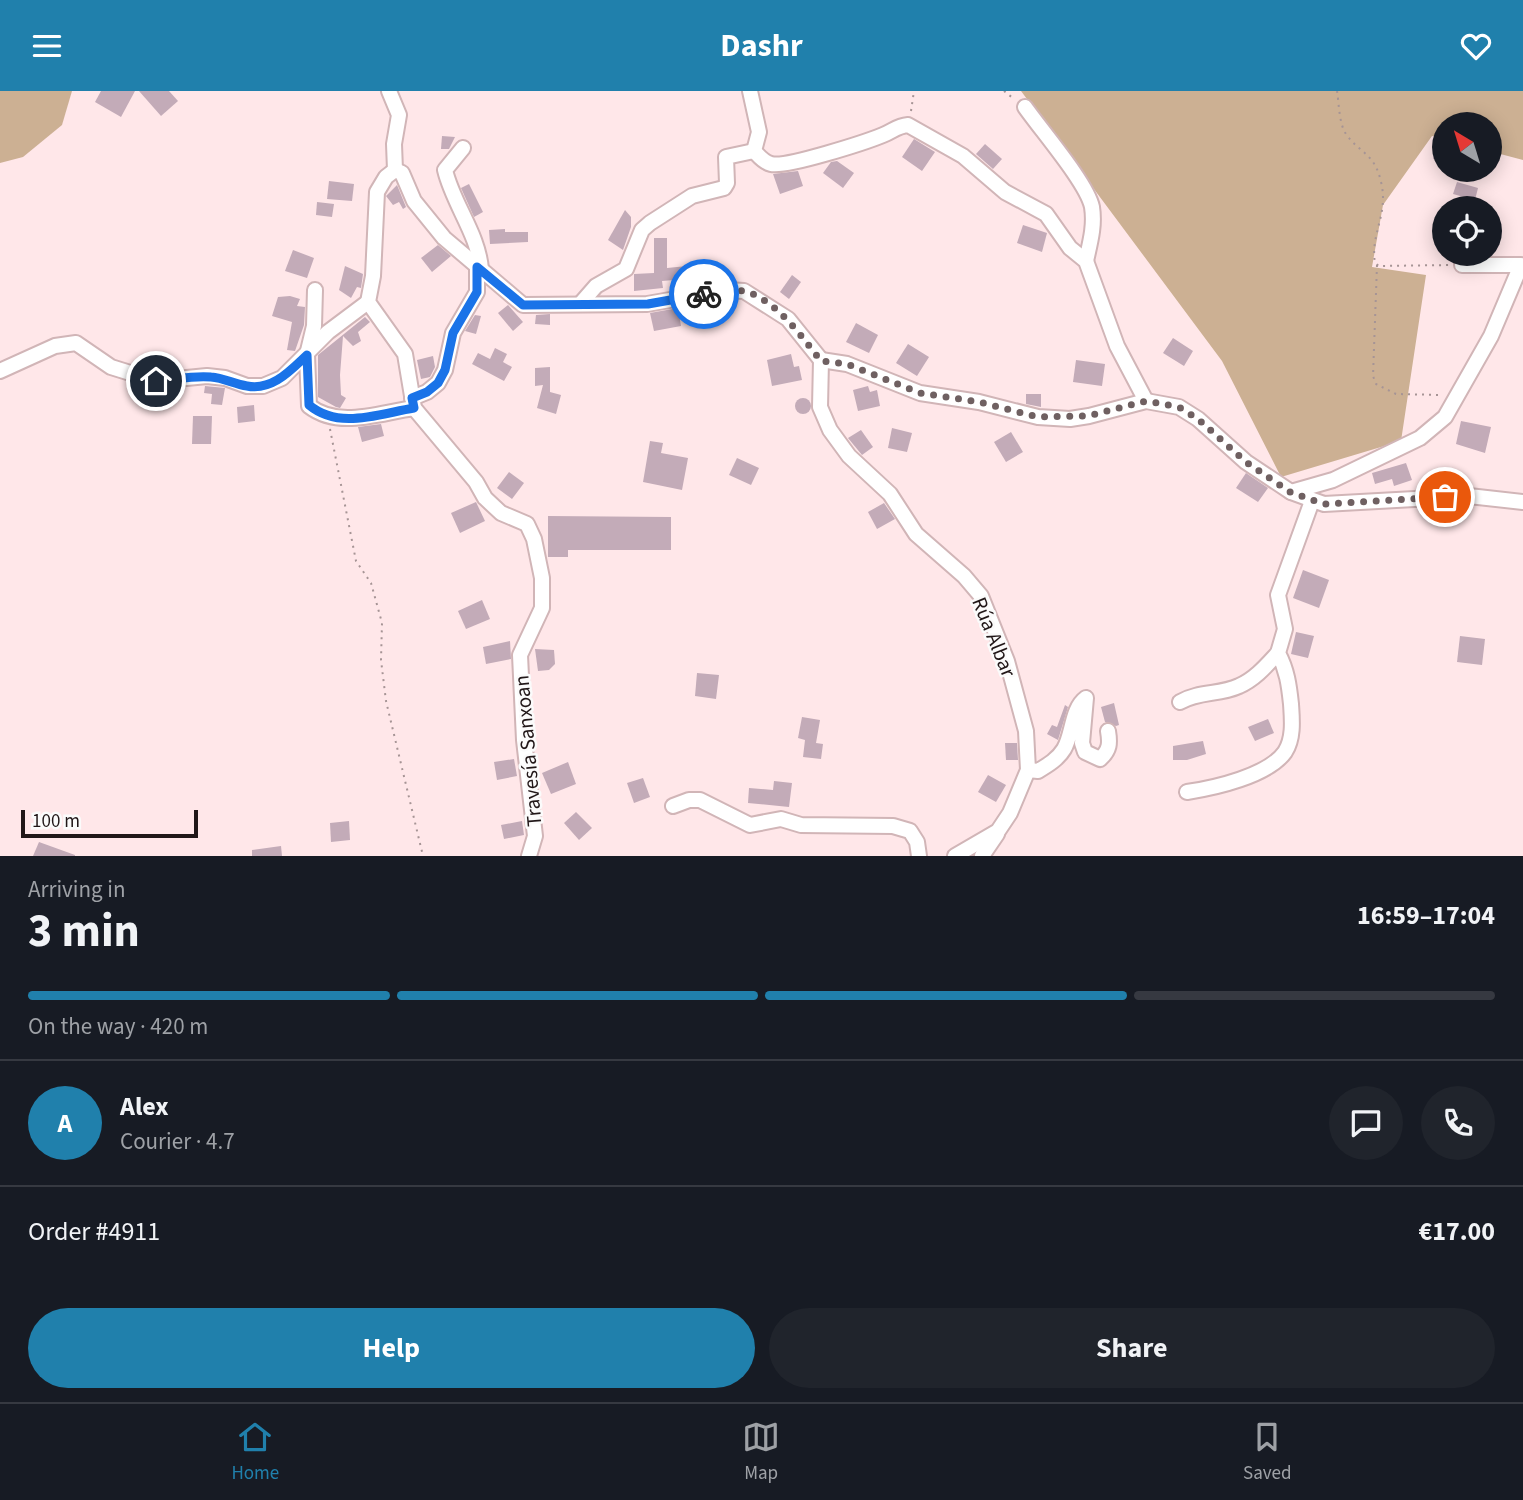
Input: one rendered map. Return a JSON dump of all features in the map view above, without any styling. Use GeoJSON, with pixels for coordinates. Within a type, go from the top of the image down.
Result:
{"type":"FeatureCollection","features":[{"type":"Feature","properties":{"kind":"street"},"geometry":{"type":"LineString","coordinates":[[389,91],[399,115],[394,144],[395,170]]}},
{"type":"Feature","properties":{"kind":"street"},"geometry":{"type":"LineString","coordinates":[[750,91],[759,132],[754,151]]}},
{"type":"Feature","properties":{"kind":"street"},"geometry":{"type":"LineString","coordinates":[[1025,107],[1081,185],[1091,204],[1093,227],[1086,261]]}},
{"type":"Feature","properties":{"kind":"street"},"geometry":{"type":"LineString","coordinates":[[754,151],[763,161],[773,165],[810,158],[884,135],[898,125],[908,125],[963,156],[1005,192],[1046,214],[1070,248],[1086,261],[1117,346],[1146,401]]}},
{"type":"Feature","properties":{"kind":"street"},"geometry":{"type":"LineString","coordinates":[[315,290],[314,326],[307,355],[309,405],[327,417],[338,420],[413,403],[438,383],[445,370],[453,333],[477,292],[480,255],[450,191],[445,170],[463,148]]}},
{"type":"Feature","properties":{"kind":"street"},"geometry":{"type":"LineString","coordinates":[[582,302],[596,286],[626,269],[642,230],[692,196],[724,188],[727,183],[726,157],[754,151]]}},
{"type":"Feature","properties":{"kind":"street"},"geometry":{"type":"LineString","coordinates":[[395,170],[402,173],[414,201],[444,238],[523,305],[582,302],[648,304],[727,290],[744,291],[788,319],[821,361],[847,364],[920,393],[979,402],[1038,417],[1079,418],[1146,401],[1179,407],[1198,419],[1246,462],[1290,492],[1312,501],[1324,504],[1469,496],[1523,502]]}},
{"type":"Feature","properties":{"kind":"street"},"geometry":{"type":"LineString","coordinates":[[0,371],[55,346],[76,343],[111,367],[156,381],[207,376],[225,378],[247,386],[263,386],[282,378],[328,332],[368,302],[373,276],[377,192],[386,177],[395,170]]}},
{"type":"Feature","properties":{"kind":"street"},"geometry":{"type":"LineString","coordinates":[[1290,492],[1333,480],[1420,438],[1445,417],[1491,336],[1521,265],[1502,265]]}},
{"type":"Feature","properties":{"kind":"street"},"geometry":{"type":"LineString","coordinates":[[368,302],[405,354],[413,403]]}},
{"type":"Feature","properties":{"kind":"street","name":"Rúa Albar"},"geometry":{"type":"LineString","coordinates":[[821,361],[820,407],[830,430],[849,456],[890,494],[916,534],[964,576],[981,596],[1013,684],[1026,731],[1028,770],[1010,813],[982,856]]}},
{"type":"Feature","properties":{"kind":"street","name":"Travesía Sanxoan"},"geometry":{"type":"LineString","coordinates":[[413,403],[485,498],[500,513],[527,524],[534,539],[542,578],[541,608],[520,655],[524,740],[535,836],[529,856]]}},
{"type":"Feature","properties":{"kind":"street"},"geometry":{"type":"LineString","coordinates":[[1180,702],[1193,695],[1238,687],[1258,674],[1278,653],[1285,629],[1278,595],[1312,501]]}},
{"type":"Feature","properties":{"kind":"street"},"geometry":{"type":"LineString","coordinates":[[1187,792],[1217,788],[1271,764],[1285,751],[1292,728],[1287,671],[1278,653]]}},
{"type":"Feature","properties":{"kind":"street"},"geometry":{"type":"LineString","coordinates":[[1028,770],[1038,771],[1056,760],[1065,748],[1075,715],[1086,698],[1082,743],[1085,752],[1100,759],[1110,741],[1108,731]]}},
{"type":"Feature","properties":{"kind":"street"},"geometry":{"type":"LineString","coordinates":[[673,806],[690,800],[700,800],[750,825],[781,819],[801,825],[893,826],[910,831],[917,842],[919,856]]}},
{"type":"Feature","properties":{"kind":"street"},"geometry":{"type":"LineString","coordinates":[[955,856],[998,831]]}},
{"type":"Feature","properties":{"kind":"path"},"geometry":{"type":"LineString","coordinates":[[908,125],[914,91]]}},
{"type":"Feature","properties":{"kind":"path"},"geometry":{"type":"LineString","coordinates":[[1337,91],[1345,134],[1364,150],[1377,167],[1385,205],[1374,256],[1377,264],[1373,376],[1376,384],[1396,394],[1457,397]]}},
{"type":"Feature","properties":{"kind":"path"},"geometry":{"type":"LineString","coordinates":[[1377,264],[1432,265]]}},
{"type":"Feature","properties":{"kind":"path"},"geometry":{"type":"LineString","coordinates":[[327,417],[356,561],[371,583],[382,623],[381,660],[386,701],[423,856]]}},
{"type":"Feature","properties":{"kind":"shaded area"},"geometry":{"type":"Polygon","coordinates":[[[0,91],[72,91],[62,125],[23,157],[0,163],[0,91]]]}},
{"type":"Feature","properties":{"kind":"shaded area"},"geometry":{"type":"Polygon","coordinates":[[[1021,91],[1523,91],[1523,160],[1502,154],[1502,112],[1432,112],[1432,136],[1383,205],[1372,267],[1426,275],[1401,441],[1281,477],[1222,361],[1021,91]]]}},
{"type":"Feature","properties":{"kind":"building"},"geometry":{"type":"Polygon","coordinates":[[[101,91],[135,91],[121,117],[95,102],[101,91]]]}},
{"type":"Feature","properties":{"kind":"building"},"geometry":{"type":"Polygon","coordinates":[[[139,91],[169,91],[178,101],[161,116],[139,91]]]}},
{"type":"Feature","properties":{"kind":"building"},"geometry":{"type":"Polygon","coordinates":[[[442,136],[455,137],[449,149],[441,149],[442,136]]]}},
{"type":"Feature","properties":{"kind":"building"},"geometry":{"type":"Polygon","coordinates":[[[914,139],[935,152],[922,171],[902,157],[914,139]]]}},
{"type":"Feature","properties":{"kind":"building"},"geometry":{"type":"Polygon","coordinates":[[[985,144],[1002,159],[993,169],[976,154],[985,144]]]}},
{"type":"Feature","properties":{"kind":"building"},"geometry":{"type":"Polygon","coordinates":[[[837,161],[854,173],[843,188],[823,173],[831,162],[837,161]]]}},
{"type":"Feature","properties":{"kind":"building"},"geometry":{"type":"Polygon","coordinates":[[[798,171],[803,186],[780,194],[773,174],[798,171]]]}},
{"type":"Feature","properties":{"kind":"building"},"geometry":{"type":"Polygon","coordinates":[[[329,181],[354,184],[352,201],[327,199],[329,181]]]}},
{"type":"Feature","properties":{"kind":"building"},"geometry":{"type":"Polygon","coordinates":[[[1457,182],[1478,188],[1476,196],[1453,194],[1457,182]]]}},
{"type":"Feature","properties":{"kind":"building"},"geometry":{"type":"Polygon","coordinates":[[[469,184],[483,212],[474,217],[461,188],[469,184]]]}},
{"type":"Feature","properties":{"kind":"building"},"geometry":{"type":"Polygon","coordinates":[[[397,185],[406,207],[403,209],[399,202],[393,205],[386,196],[397,185]]]}},
{"type":"Feature","properties":{"kind":"building"},"geometry":{"type":"Polygon","coordinates":[[[317,202],[334,204],[332,217],[316,215],[317,202]]]}},
{"type":"Feature","properties":{"kind":"building"},"geometry":{"type":"Polygon","coordinates":[[[625,210],[631,217],[631,227],[623,250],[608,240],[625,210]]]}},
{"type":"Feature","properties":{"kind":"building"},"geometry":{"type":"Polygon","coordinates":[[[1023,225],[1047,233],[1042,252],[1017,243],[1023,225]]]}},
{"type":"Feature","properties":{"kind":"building"},"geometry":{"type":"Polygon","coordinates":[[[505,229],[505,232],[528,232],[528,242],[490,244],[489,230],[505,229]]]}},
{"type":"Feature","properties":{"kind":"building"},"geometry":{"type":"Polygon","coordinates":[[[654,238],[667,238],[667,268],[697,265],[698,278],[662,281],[663,288],[634,291],[634,274],[654,273],[654,238]]]}},
{"type":"Feature","properties":{"kind":"building"},"geometry":{"type":"Polygon","coordinates":[[[438,245],[451,256],[432,272],[421,258],[438,245]]]}},
{"type":"Feature","properties":{"kind":"building"},"geometry":{"type":"Polygon","coordinates":[[[293,250],[314,258],[307,278],[285,271],[293,250]]]}},
{"type":"Feature","properties":{"kind":"building"},"geometry":{"type":"Polygon","coordinates":[[[345,266],[363,274],[361,288],[357,287],[351,298],[339,290],[345,266]]]}},
{"type":"Feature","properties":{"kind":"building"},"geometry":{"type":"Polygon","coordinates":[[[792,275],[801,282],[789,299],[780,292],[792,275]]]}},
{"type":"Feature","properties":{"kind":"building"},"geometry":{"type":"Polygon","coordinates":[[[278,297],[300,299],[297,306],[305,307],[304,325],[295,351],[287,350],[292,322],[272,316],[278,297]]]}},
{"type":"Feature","properties":{"kind":"building"},"geometry":{"type":"Polygon","coordinates":[[[508,305],[523,322],[513,331],[498,313],[508,305]]]}},
{"type":"Feature","properties":{"kind":"building"},"geometry":{"type":"Polygon","coordinates":[[[678,308],[681,326],[654,331],[650,313],[678,308]]]}},
{"type":"Feature","properties":{"kind":"building"},"geometry":{"type":"Polygon","coordinates":[[[550,314],[550,325],[535,324],[536,315],[550,314]]]}},
{"type":"Feature","properties":{"kind":"building"},"geometry":{"type":"Polygon","coordinates":[[[475,315],[481,316],[476,334],[465,331],[475,315]]]}},
{"type":"Feature","properties":{"kind":"building"},"geometry":{"type":"Polygon","coordinates":[[[365,317],[370,322],[358,332],[361,341],[353,346],[343,336],[340,375],[341,395],[346,398],[340,408],[336,407],[318,397],[318,355],[365,317]]]}},
{"type":"Feature","properties":{"kind":"building"},"geometry":{"type":"Polygon","coordinates":[[[856,323],[878,335],[869,353],[846,342],[856,323]]]}},
{"type":"Feature","properties":{"kind":"building"},"geometry":{"type":"Polygon","coordinates":[[[1173,338],[1193,351],[1184,366],[1163,353],[1173,338]]]}},
{"type":"Feature","properties":{"kind":"building"},"geometry":{"type":"Polygon","coordinates":[[[908,344],[929,357],[917,376],[896,363],[908,344]]]}},
{"type":"Feature","properties":{"kind":"building"},"geometry":{"type":"Polygon","coordinates":[[[495,348],[507,354],[503,362],[512,367],[504,381],[472,364],[478,353],[490,359],[495,348]]]}},
{"type":"Feature","properties":{"kind":"building"},"geometry":{"type":"Polygon","coordinates":[[[791,354],[794,367],[799,366],[802,380],[772,386],[767,360],[791,354]]]}},
{"type":"Feature","properties":{"kind":"building"},"geometry":{"type":"Polygon","coordinates":[[[433,356],[435,367],[430,377],[421,379],[417,360],[433,356]]]}},
{"type":"Feature","properties":{"kind":"building"},"geometry":{"type":"Polygon","coordinates":[[[1076,360],[1105,364],[1102,386],[1073,382],[1076,360]]]}},
{"type":"Feature","properties":{"kind":"building"},"geometry":{"type":"Polygon","coordinates":[[[550,367],[550,392],[561,395],[556,414],[537,408],[543,385],[535,386],[535,368],[550,367]]]}},
{"type":"Feature","properties":{"kind":"building"},"geometry":{"type":"Polygon","coordinates":[[[205,386],[225,388],[222,405],[211,404],[212,394],[204,393],[205,386]]]}},
{"type":"Feature","properties":{"kind":"building"},"geometry":{"type":"Polygon","coordinates":[[[868,386],[870,392],[877,390],[880,406],[858,411],[853,390],[868,386]]]}},
{"type":"Feature","properties":{"kind":"building"},"geometry":{"type":"Polygon","coordinates":[[[1026,394],[1041,394],[1041,407],[1026,404],[1026,394]]]}},
{"type":"Feature","properties":{"kind":"building"},"geometry":{"type":"Polygon","coordinates":[[[803,398],[811,406],[803,414],[795,406],[803,398]]]}},
{"type":"Feature","properties":{"kind":"building"},"geometry":{"type":"Polygon","coordinates":[[[254,405],[255,421],[238,423],[237,407],[254,405]]]}},
{"type":"Feature","properties":{"kind":"building"},"geometry":{"type":"Polygon","coordinates":[[[193,416],[212,416],[211,444],[192,444],[193,416]]]}},
{"type":"Feature","properties":{"kind":"building"},"geometry":{"type":"Polygon","coordinates":[[[1461,421],[1491,427],[1485,453],[1456,444],[1461,421]]]}},
{"type":"Feature","properties":{"kind":"building"},"geometry":{"type":"Polygon","coordinates":[[[381,424],[384,436],[362,442],[358,427],[381,424]]]}},
{"type":"Feature","properties":{"kind":"building"},"geometry":{"type":"Polygon","coordinates":[[[892,428],[912,433],[907,452],[888,448],[892,428]]]}},
{"type":"Feature","properties":{"kind":"building"},"geometry":{"type":"Polygon","coordinates":[[[861,430],[873,447],[862,455],[848,438],[861,430]]]}},
{"type":"Feature","properties":{"kind":"building"},"geometry":{"type":"Polygon","coordinates":[[[1011,432],[1023,452],[1006,462],[994,442],[1011,432]]]}},
{"type":"Feature","properties":{"kind":"building"},"geometry":{"type":"Polygon","coordinates":[[[650,441],[663,443],[661,453],[688,458],[682,490],[643,482],[650,441]]]}},
{"type":"Feature","properties":{"kind":"building"},"geometry":{"type":"Polygon","coordinates":[[[737,458],[759,468],[751,485],[729,475],[737,458]]]}},
{"type":"Feature","properties":{"kind":"building"},"geometry":{"type":"Polygon","coordinates":[[[1406,463],[1412,480],[1394,486],[1392,479],[1375,484],[1372,473],[1406,463]]]}},
{"type":"Feature","properties":{"kind":"building"},"geometry":{"type":"Polygon","coordinates":[[[509,472],[524,483],[512,499],[497,488],[509,472]]]}},
{"type":"Feature","properties":{"kind":"building"},"geometry":{"type":"Polygon","coordinates":[[[1246,473],[1268,488],[1258,502],[1236,488],[1246,473]]]}},
{"type":"Feature","properties":{"kind":"building"},"geometry":{"type":"Polygon","coordinates":[[[476,502],[485,521],[460,533],[451,513],[476,502]]]}},
{"type":"Feature","properties":{"kind":"building"},"geometry":{"type":"Polygon","coordinates":[[[884,503],[895,519],[877,529],[868,512],[884,503]]]}},
{"type":"Feature","properties":{"kind":"building"},"geometry":{"type":"Polygon","coordinates":[[[548,516],[671,517],[671,550],[568,550],[568,557],[548,557],[548,516]]]}},
{"type":"Feature","properties":{"kind":"building"},"geometry":{"type":"Polygon","coordinates":[[[1303,570],[1329,580],[1319,608],[1293,598],[1303,570]]]}},
{"type":"Feature","properties":{"kind":"building"},"geometry":{"type":"Polygon","coordinates":[[[482,600],[490,619],[466,629],[458,611],[482,600]]]}},
{"type":"Feature","properties":{"kind":"building"},"geometry":{"type":"Polygon","coordinates":[[[1296,632],[1314,636],[1308,658],[1291,654],[1296,632]]]}},
{"type":"Feature","properties":{"kind":"building"},"geometry":{"type":"Polygon","coordinates":[[[1460,636],[1485,639],[1482,665],[1457,662],[1460,636]]]}},
{"type":"Feature","properties":{"kind":"building"},"geometry":{"type":"Polygon","coordinates":[[[510,641],[511,659],[486,664],[483,647],[510,641]]]}},
{"type":"Feature","properties":{"kind":"building"},"geometry":{"type":"Polygon","coordinates":[[[535,649],[554,650],[555,664],[549,670],[538,671],[535,649]]]}},
{"type":"Feature","properties":{"kind":"building"},"geometry":{"type":"Polygon","coordinates":[[[697,673],[719,675],[716,699],[695,696],[697,673]]]}},
{"type":"Feature","properties":{"kind":"building"},"geometry":{"type":"Polygon","coordinates":[[[1114,703],[1119,725],[1116,726],[1105,722],[1101,707],[1114,703]]]}},
{"type":"Feature","properties":{"kind":"building"},"geometry":{"type":"Polygon","coordinates":[[[1065,705],[1068,707],[1058,740],[1047,734],[1052,725],[1057,727],[1065,705]]]}},
{"type":"Feature","properties":{"kind":"building"},"geometry":{"type":"Polygon","coordinates":[[[802,717],[820,720],[816,743],[823,744],[821,759],[803,757],[805,740],[798,738],[802,717]]]}},
{"type":"Feature","properties":{"kind":"building"},"geometry":{"type":"Polygon","coordinates":[[[1268,719],[1274,733],[1255,741],[1248,727],[1268,719]]]}},
{"type":"Feature","properties":{"kind":"building"},"geometry":{"type":"Polygon","coordinates":[[[1203,741],[1206,754],[1187,760],[1173,760],[1173,746],[1203,741]]]}},
{"type":"Feature","properties":{"kind":"building"},"geometry":{"type":"Polygon","coordinates":[[[1005,743],[1017,743],[1018,760],[1006,760],[1005,743]]]}},
{"type":"Feature","properties":{"kind":"building"},"geometry":{"type":"Polygon","coordinates":[[[514,759],[517,776],[497,780],[494,762],[514,759]]]}},
{"type":"Feature","properties":{"kind":"building"},"geometry":{"type":"Polygon","coordinates":[[[568,762],[576,784],[551,794],[542,773],[568,762]]]}},
{"type":"Feature","properties":{"kind":"building"},"geometry":{"type":"Polygon","coordinates":[[[988,775],[1006,785],[996,802],[978,792],[988,775]]]}},
{"type":"Feature","properties":{"kind":"building"},"geometry":{"type":"Polygon","coordinates":[[[643,778],[650,797],[634,803],[627,783],[643,778]]]}},
{"type":"Feature","properties":{"kind":"building"},"geometry":{"type":"Polygon","coordinates":[[[774,781],[792,783],[789,807],[748,803],[749,788],[773,790],[774,781]]]}},
{"type":"Feature","properties":{"kind":"building"},"geometry":{"type":"Polygon","coordinates":[[[576,812],[592,828],[579,840],[564,823],[576,812]]]}},
{"type":"Feature","properties":{"kind":"building"},"geometry":{"type":"Polygon","coordinates":[[[349,821],[350,840],[331,842],[330,823],[349,821]]]}},
{"type":"Feature","properties":{"kind":"building"},"geometry":{"type":"Polygon","coordinates":[[[522,821],[524,835],[504,839],[501,825],[522,821]]]}},
{"type":"Feature","properties":{"kind":"building"},"geometry":{"type":"Polygon","coordinates":[[[39,842],[75,855],[75,856],[33,856],[39,842]]]}},
{"type":"Feature","properties":{"kind":"building"},"geometry":{"type":"Polygon","coordinates":[[[281,846],[282,856],[252,856],[252,850],[281,846]]]}},
{"type":"Feature","properties":{"kind":"way so far"},"geometry":{"type":"LineString","coordinates":[[704,294],[727,290],[744,291],[753,295],[788,319],[821,361],[847,364],[920,393],[979,402],[1038,417],[1070,419],[1146,401],[1179,407],[1198,419],[1246,462],[1290,492],[1312,501],[1324,504],[1445,497]]}},
{"type":"Feature","properties":{"kind":"route"},"geometry":{"type":"LineString","coordinates":[[156,381],[207,376],[225,378],[247,386],[263,386],[282,378],[307,355],[309,405],[320,415],[338,420],[356,418],[414,408],[412,398],[427,392],[438,383],[445,370],[453,333],[468,303],[477,292],[477,267],[523,305],[549,306],[582,302],[648,304],[704,294]]}}]}
